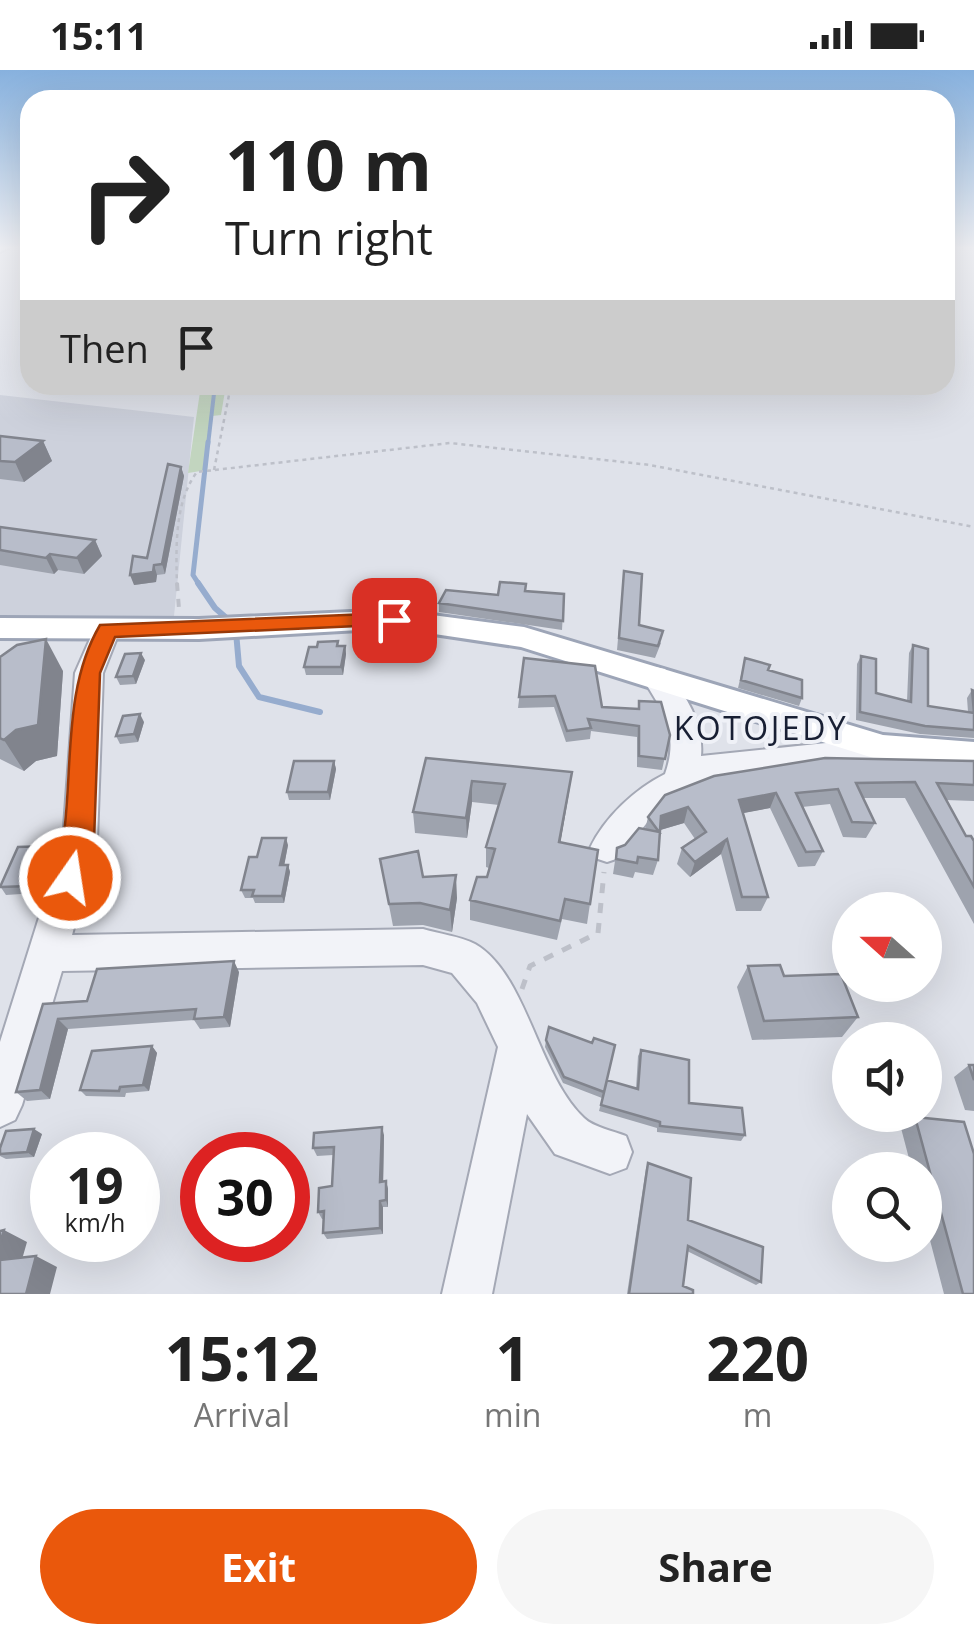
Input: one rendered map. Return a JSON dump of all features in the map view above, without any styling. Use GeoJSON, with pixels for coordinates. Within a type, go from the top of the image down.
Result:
{"type":"FeatureCollection","features":[{"type":"Feature","properties":{"kind":"main road"},"geometry":{"type":"LineString","coordinates":[[0,628],[190,629],[394,620],[524,637],[655,676],[781,720],[883,748],[974,756]]}},
{"type":"Feature","properties":{"kind":"street"},"geometry":{"type":"LineString","coordinates":[[14,659],[54,630]]}},
{"type":"Feature","properties":{"kind":"street"},"geometry":{"type":"LineString","coordinates":[[0,1104],[50,953],[80,841],[89,673],[107,630]]}},
{"type":"Feature","properties":{"kind":"street"},"geometry":{"type":"LineString","coordinates":[[655,676],[682,712],[690,753],[678,781]]}},
{"type":"Feature","properties":{"kind":"street"},"geometry":{"type":"LineString","coordinates":[[607,848],[650,796],[711,764],[883,748]]}},
{"type":"Feature","properties":{"kind":"street"},"geometry":{"type":"LineString","coordinates":[[50,953],[424,947],[464,958],[491,988],[537,1092],[571,1138],[610,1152]]}},
{"type":"Feature","properties":{"kind":"street"},"geometry":{"type":"LineString","coordinates":[[467,1294],[514,1036]]}},
{"type":"Feature","properties":{"kind":"path"},"geometry":{"type":"LineString","coordinates":[[214,470],[229,395]]}},
{"type":"Feature","properties":{"kind":"path"},"geometry":{"type":"LineString","coordinates":[[190,629],[175,581],[182,509],[191,476],[214,470],[450,442],[650,466],[974,527]]}},
{"type":"Feature","properties":{"kind":"path"},"geometry":{"type":"LineString","coordinates":[[514,1036],[530,966],[598,933],[607,848]]}},
{"type":"Feature","properties":{"kind":"shaded area"},"geometry":{"type":"Polygon","coordinates":[[[0,395],[194,417],[174,616],[54,630],[0,628],[0,395]]]}},
{"type":"Feature","properties":{"kind":"green space"},"geometry":{"type":"Polygon","coordinates":[[[200,395],[224,395],[221,415],[212,416],[207,470],[188,473],[200,395]]]}},
{"type":"Feature","properties":{"kind":"building"},"geometry":{"type":"Polygon","coordinates":[[[0,436],[43,441],[15,462],[0,461],[0,436]]]}},
{"type":"Feature","properties":{"kind":"building"},"geometry":{"type":"Polygon","coordinates":[[[168,464],[181,467],[162,564],[154,565],[153,572],[130,575],[133,556],[147,558],[168,464]]]}},
{"type":"Feature","properties":{"kind":"building"},"geometry":{"type":"Polygon","coordinates":[[[0,527],[95,540],[77,558],[50,554],[46,558],[0,550],[0,527]]]}},
{"type":"Feature","properties":{"kind":"building"},"geometry":{"type":"Polygon","coordinates":[[[624,571],[642,574],[639,625],[663,631],[658,646],[619,638],[624,571]]]}},
{"type":"Feature","properties":{"kind":"building"},"geometry":{"type":"Polygon","coordinates":[[[500,582],[526,584],[525,591],[564,594],[563,621],[439,603],[446,590],[498,595],[500,582]]]}},
{"type":"Feature","properties":{"kind":"building"},"geometry":{"type":"Polygon","coordinates":[[[46,639],[38,725],[16,730],[4,740],[0,738],[0,657],[17,645],[46,639]]]}},
{"type":"Feature","properties":{"kind":"building"},"geometry":{"type":"Polygon","coordinates":[[[338,641],[337,646],[345,646],[341,667],[304,667],[309,647],[317,647],[318,642],[338,641]]]}},
{"type":"Feature","properties":{"kind":"building"},"geometry":{"type":"Polygon","coordinates":[[[913,645],[928,649],[928,706],[974,713],[974,730],[925,726],[860,712],[861,656],[876,659],[876,693],[911,702],[913,645]]]}},
{"type":"Feature","properties":{"kind":"building"},"geometry":{"type":"Polygon","coordinates":[[[141,653],[133,676],[116,677],[125,654],[141,653]]]}},
{"type":"Feature","properties":{"kind":"building"},"geometry":{"type":"Polygon","coordinates":[[[524,658],[595,666],[602,707],[639,709],[639,701],[661,702],[670,735],[665,759],[639,756],[639,726],[588,719],[591,728],[567,731],[555,696],[519,697],[524,658]]]}},
{"type":"Feature","properties":{"kind":"building"},"geometry":{"type":"Polygon","coordinates":[[[745,658],[802,680],[802,698],[741,680],[745,658]]]}},
{"type":"Feature","properties":{"kind":"building"},"geometry":{"type":"Polygon","coordinates":[[[140,714],[134,734],[116,736],[123,716],[140,714]]]}},
{"type":"Feature","properties":{"kind":"building"},"geometry":{"type":"Polygon","coordinates":[[[426,758],[572,772],[559,842],[598,850],[590,904],[565,899],[560,921],[470,900],[477,877],[487,877],[495,849],[486,847],[505,784],[472,781],[466,818],[413,812],[426,758]]]}},
{"type":"Feature","properties":{"kind":"building"},"geometry":{"type":"Polygon","coordinates":[[[825,758],[974,761],[974,785],[937,783],[966,836],[974,841],[974,887],[915,782],[856,783],[875,823],[852,822],[838,789],[796,793],[823,851],[806,852],[776,793],[739,800],[768,897],[742,897],[727,839],[695,862],[682,848],[706,832],[688,807],[661,816],[658,860],[638,857],[637,863],[616,859],[617,848],[625,845],[639,828],[659,832],[648,817],[665,795],[714,776],[825,758]]]}},
{"type":"Feature","properties":{"kind":"building"},"geometry":{"type":"Polygon","coordinates":[[[294,761],[334,761],[328,792],[287,792],[294,761]]]}},
{"type":"Feature","properties":{"kind":"building"},"geometry":{"type":"Polygon","coordinates":[[[262,838],[286,838],[280,865],[288,865],[282,896],[252,896],[254,890],[241,890],[249,857],[257,857],[262,838]]]}},
{"type":"Feature","properties":{"kind":"building"},"geometry":{"type":"Polygon","coordinates":[[[48,846],[30,886],[0,887],[18,847],[48,846]]]}},
{"type":"Feature","properties":{"kind":"building"},"geometry":{"type":"Polygon","coordinates":[[[418,851],[423,877],[456,875],[450,910],[420,903],[389,904],[380,859],[418,851]]]}},
{"type":"Feature","properties":{"kind":"building"},"geometry":{"type":"Polygon","coordinates":[[[234,961],[224,1017],[194,1019],[196,1009],[58,1019],[40,1090],[16,1092],[43,1004],[87,1001],[97,969],[234,961]]]}},
{"type":"Feature","properties":{"kind":"building"},"geometry":{"type":"Polygon","coordinates":[[[780,965],[784,976],[832,974],[832,1002],[852,1002],[858,1017],[764,1021],[748,966],[780,965]]]}},
{"type":"Feature","properties":{"kind":"building"},"geometry":{"type":"Polygon","coordinates":[[[549,1027],[592,1043],[594,1038],[615,1045],[604,1092],[564,1077],[546,1040],[549,1027]]]}},
{"type":"Feature","properties":{"kind":"building"},"geometry":{"type":"Polygon","coordinates":[[[152,1046],[143,1085],[120,1087],[119,1091],[80,1090],[92,1051],[152,1046]]]}},
{"type":"Feature","properties":{"kind":"building"},"geometry":{"type":"Polygon","coordinates":[[[641,1050],[689,1060],[689,1103],[742,1108],[745,1135],[660,1126],[660,1122],[601,1105],[607,1080],[638,1089],[641,1050]]]}},
{"type":"Feature","properties":{"kind":"building"},"geometry":{"type":"Polygon","coordinates":[[[942,1120],[964,1122],[974,1154],[974,1294],[963,1294],[942,1217],[942,1152],[924,1152],[919,1132],[942,1132],[942,1120]]]}},
{"type":"Feature","properties":{"kind":"building"},"geometry":{"type":"Polygon","coordinates":[[[382,1127],[380,1182],[386,1181],[386,1200],[380,1201],[380,1228],[323,1233],[324,1211],[318,1212],[319,1188],[332,1186],[334,1147],[313,1148],[314,1133],[382,1127]]]}},
{"type":"Feature","properties":{"kind":"building"},"geometry":{"type":"Polygon","coordinates":[[[34,1129],[27,1152],[0,1154],[6,1131],[34,1129]]]}},
{"type":"Feature","properties":{"kind":"building"},"geometry":{"type":"Polygon","coordinates":[[[648,1163],[691,1178],[688,1220],[763,1247],[761,1282],[688,1246],[683,1286],[693,1290],[693,1294],[629,1294],[648,1163]]]}},
{"type":"Feature","properties":{"kind":"building"},"geometry":{"type":"Polygon","coordinates":[[[30,1257],[30,1262],[34,1262],[26,1294],[0,1294],[0,1260],[30,1257]]]}},
{"type":"Feature","properties":{"kind":"waterway"},"geometry":{"type":"LineString","coordinates":[[208,445],[214,395]]}},
{"type":"Feature","properties":{"kind":"waterway"},"geometry":{"type":"LineString","coordinates":[[199,585],[193,575],[208,442]]}},
{"type":"Feature","properties":{"kind":"waterway"},"geometry":{"type":"LineString","coordinates":[[199,585],[215,608],[231,622]]}},
{"type":"Feature","properties":{"kind":"waterway"},"geometry":{"type":"LineString","coordinates":[[236,632],[239,666],[259,697],[320,712]]}},
{"type":"Feature","properties":{"kind":"district","name":"KOTOJEDY"},"geometry":{"type":"Point","coordinates":[761,727]}},
{"type":"Feature","properties":{"kind":"route"},"geometry":{"type":"LineString","coordinates":[[70,878],[80,841],[89,673],[107,630],[394,620]]}}]}
